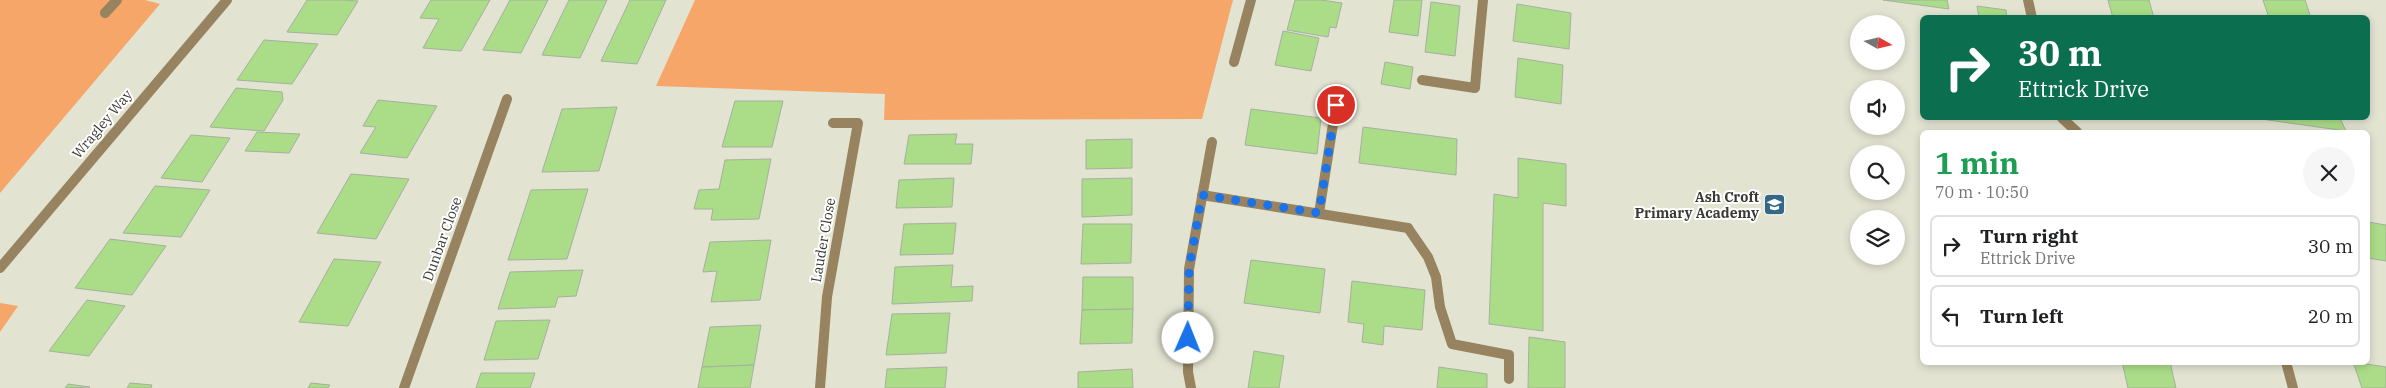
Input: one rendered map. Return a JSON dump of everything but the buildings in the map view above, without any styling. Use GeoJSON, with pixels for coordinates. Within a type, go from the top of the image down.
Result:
{"type":"FeatureCollection","features":[{"type":"Feature","properties":{"kind":"street"},"geometry":{"type":"LineString","coordinates":[[105,13],[117,0]]}},
{"type":"Feature","properties":{"kind":"street","name":"Wragley Way"},"geometry":{"type":"LineString","coordinates":[[0,268],[227,0]]}},
{"type":"Feature","properties":{"kind":"street"},"geometry":{"type":"LineString","coordinates":[[1234,62],[1251,0]]}},
{"type":"Feature","properties":{"kind":"street"},"geometry":{"type":"LineString","coordinates":[[1422,80],[1475,88],[1483,0]]}},
{"type":"Feature","properties":{"kind":"street"},"geometry":{"type":"LineString","coordinates":[[2028,0],[2031,15]]}},
{"type":"Feature","properties":{"kind":"street","name":"Dunbar Close"},"geometry":{"type":"LineString","coordinates":[[404,388],[507,99]]}},
{"type":"Feature","properties":{"kind":"street"},"geometry":{"type":"LineString","coordinates":[[1319,213],[1336,105]]}},
{"type":"Feature","properties":{"kind":"street"},"geometry":{"type":"LineString","coordinates":[[2064,120],[2076,130]]}},
{"type":"Feature","properties":{"kind":"street","name":"Lauder Close"},"geometry":{"type":"LineString","coordinates":[[820,388],[826,297],[858,123],[833,122]]}},
{"type":"Feature","properties":{"kind":"street"},"geometry":{"type":"LineString","coordinates":[[1191,388],[1188,372],[1189,269],[1212,142]]}},
{"type":"Feature","properties":{"kind":"street"},"geometry":{"type":"LineString","coordinates":[[1202,195],[1408,228],[1428,257],[1436,277],[1440,307],[1452,344],[1509,355],[1508,380]]}},
{"type":"Feature","properties":{"kind":"street"},"geometry":{"type":"LineString","coordinates":[[2287,365],[2293,388]]}},
{"type":"Feature","properties":{"kind":"shaded area"},"geometry":{"type":"Polygon","coordinates":[[[0,0],[145,0],[160,4],[0,193],[0,0]]]}},
{"type":"Feature","properties":{"kind":"shaded area"},"geometry":{"type":"Polygon","coordinates":[[[695,0],[1233,0],[1202,119],[884,120],[885,94],[656,86],[695,0]]]}},
{"type":"Feature","properties":{"kind":"shaded area"},"geometry":{"type":"Polygon","coordinates":[[[0,303],[18,306],[0,332],[0,303]]]}},
{"type":"Feature","properties":{"kind":"place","name":"Ash Croft Primary Academy"},"geometry":{"type":"Point","coordinates":[1775,205]}},
{"type":"Feature","properties":{"kind":"route"},"geometry":{"type":"LineString","coordinates":[[1188,338],[1189,269],[1202,195],[1319,213],[1336,105]]}}]}
